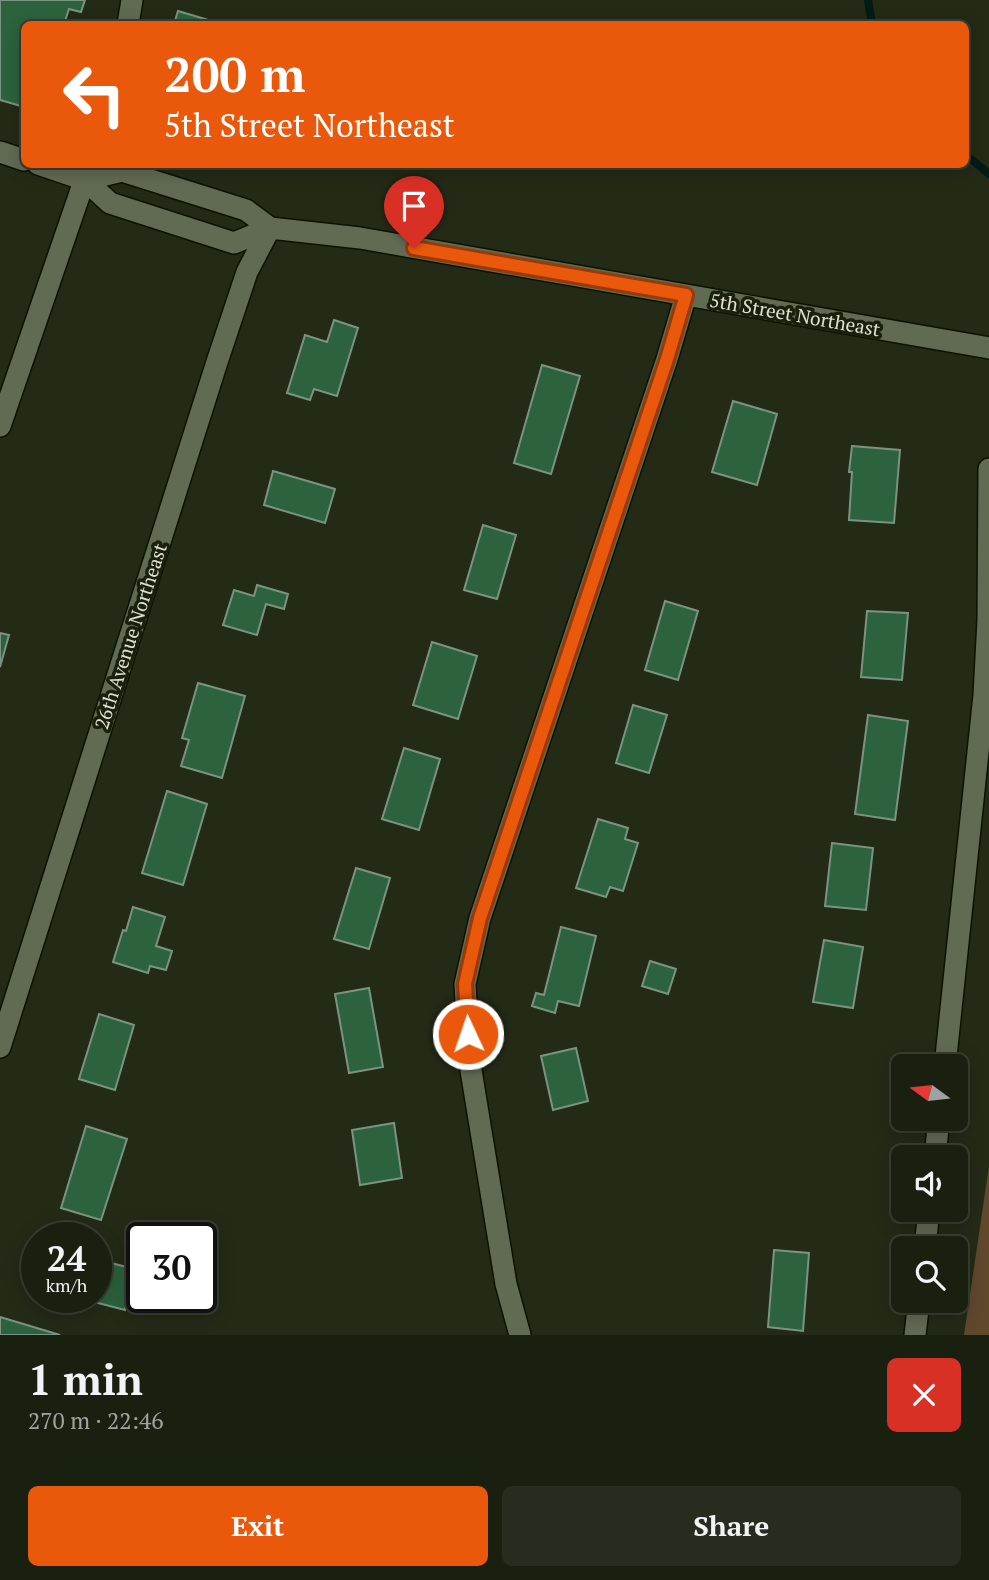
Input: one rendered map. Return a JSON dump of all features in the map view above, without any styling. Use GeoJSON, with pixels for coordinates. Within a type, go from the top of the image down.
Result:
{"type":"FeatureCollection","features":[{"type":"Feature","properties":{"kind":"street"},"geometry":{"type":"LineString","coordinates":[[128,21],[132,0]]}},
{"type":"Feature","properties":{"kind":"street"},"geometry":{"type":"LineString","coordinates":[[0,152],[21,159]]}},
{"type":"Feature","properties":{"kind":"street"},"geometry":{"type":"LineString","coordinates":[[63,168],[88,172],[122,171],[246,210],[270,228]]}},
{"type":"Feature","properties":{"kind":"street"},"geometry":{"type":"LineString","coordinates":[[88,172],[110,203],[234,243],[270,228]]}},
{"type":"Feature","properties":{"kind":"street"},"geometry":{"type":"LineString","coordinates":[[0,426],[71,214],[88,172]]}},
{"type":"Feature","properties":{"kind":"street","name":"5th Street Northeast"},"geometry":{"type":"LineString","coordinates":[[270,228],[360,238],[989,348]]}},
{"type":"Feature","properties":{"kind":"street","name":"26th Avenue Northeast"},"geometry":{"type":"LineString","coordinates":[[0,1047],[216,362],[247,272],[270,228]]}},
{"type":"Feature","properties":{"kind":"street"},"geometry":{"type":"LineString","coordinates":[[520,1335],[506,1283],[501,1241],[476,1110],[469,1058],[465,984],[480,918],[686,295]]}},
{"type":"Feature","properties":{"kind":"street"},"geometry":{"type":"LineString","coordinates":[[946,1054],[984,695],[988,620],[989,469]]}},
{"type":"Feature","properties":{"kind":"street"},"geometry":{"type":"LineString","coordinates":[[915,1335],[918,1313]]}},
{"type":"Feature","properties":{"kind":"shaded area"},"geometry":{"type":"Polygon","coordinates":[[[989,1166],[989,1335],[964,1335],[989,1166]]]}},
{"type":"Feature","properties":{"kind":"building"},"geometry":{"type":"Polygon","coordinates":[[[0,0],[85,0],[81,12],[69,9],[65,21],[21,21],[21,106],[0,100],[0,0]]]}},
{"type":"Feature","properties":{"kind":"building"},"geometry":{"type":"Polygon","coordinates":[[[178,11],[212,21],[175,21],[178,11]]]}},
{"type":"Feature","properties":{"kind":"building"},"geometry":{"type":"Polygon","coordinates":[[[334,320],[358,328],[337,396],[314,389],[310,400],[287,393],[305,335],[327,342],[334,320]]]}},
{"type":"Feature","properties":{"kind":"building"},"geometry":{"type":"Polygon","coordinates":[[[542,365],[580,376],[551,474],[514,463],[542,365]]]}},
{"type":"Feature","properties":{"kind":"building"},"geometry":{"type":"Polygon","coordinates":[[[733,401],[777,414],[757,485],[712,472],[733,401]]]}},
{"type":"Feature","properties":{"kind":"building"},"geometry":{"type":"Polygon","coordinates":[[[852,446],[900,450],[894,523],[849,520],[852,446]]]}},
{"type":"Feature","properties":{"kind":"building"},"geometry":{"type":"Polygon","coordinates":[[[273,471],[335,489],[325,523],[264,505],[273,471]]]}},
{"type":"Feature","properties":{"kind":"building"},"geometry":{"type":"Polygon","coordinates":[[[483,525],[516,535],[497,599],[464,590],[483,525]]]}},
{"type":"Feature","properties":{"kind":"building"},"geometry":{"type":"Polygon","coordinates":[[[257,585],[288,594],[284,609],[266,604],[257,635],[223,625],[234,590],[254,596],[257,585]]]}},
{"type":"Feature","properties":{"kind":"building"},"geometry":{"type":"Polygon","coordinates":[[[665,601],[698,611],[678,680],[645,670],[665,601]]]}},
{"type":"Feature","properties":{"kind":"building"},"geometry":{"type":"Polygon","coordinates":[[[867,611],[908,613],[902,680],[861,677],[867,611]]]}},
{"type":"Feature","properties":{"kind":"building"},"geometry":{"type":"Polygon","coordinates":[[[0,633],[9,635],[0,667],[0,633]]]}},
{"type":"Feature","properties":{"kind":"building"},"geometry":{"type":"Polygon","coordinates":[[[432,642],[477,656],[458,719],[413,705],[432,642]]]}},
{"type":"Feature","properties":{"kind":"building"},"geometry":{"type":"Polygon","coordinates":[[[198,683],[245,696],[222,778],[181,766],[189,740],[182,738],[198,683]]]}},
{"type":"Feature","properties":{"kind":"building"},"geometry":{"type":"Polygon","coordinates":[[[633,705],[667,715],[649,773],[616,763],[633,705]]]}},
{"type":"Feature","properties":{"kind":"building"},"geometry":{"type":"Polygon","coordinates":[[[868,715],[908,721],[895,820],[855,814],[868,715]]]}},
{"type":"Feature","properties":{"kind":"building"},"geometry":{"type":"Polygon","coordinates":[[[404,748],[440,759],[419,830],[382,819],[404,748]]]}},
{"type":"Feature","properties":{"kind":"building"},"geometry":{"type":"Polygon","coordinates":[[[167,791],[207,804],[183,885],[142,873],[167,791]]]}},
{"type":"Feature","properties":{"kind":"building"},"geometry":{"type":"Polygon","coordinates":[[[598,819],[628,828],[625,839],[638,843],[623,891],[610,887],[606,897],[576,888],[598,819]]]}},
{"type":"Feature","properties":{"kind":"building"},"geometry":{"type":"Polygon","coordinates":[[[832,843],[873,848],[866,910],[825,906],[832,843]]]}},
{"type":"Feature","properties":{"kind":"building"},"geometry":{"type":"Polygon","coordinates":[[[356,868],[390,878],[369,949],[334,939],[356,868]]]}},
{"type":"Feature","properties":{"kind":"building"},"geometry":{"type":"Polygon","coordinates":[[[133,907],[165,917],[156,946],[172,951],[166,970],[150,966],[148,973],[113,962],[133,907]]]}},
{"type":"Feature","properties":{"kind":"building"},"geometry":{"type":"Polygon","coordinates":[[[561,927],[596,936],[579,1006],[558,1001],[555,1013],[532,1006],[536,993],[544,995],[561,927]]]}},
{"type":"Feature","properties":{"kind":"building"},"geometry":{"type":"Polygon","coordinates":[[[824,940],[863,947],[853,1008],[813,1002],[824,940]]]}},
{"type":"Feature","properties":{"kind":"building"},"geometry":{"type":"Polygon","coordinates":[[[650,961],[676,969],[668,994],[642,986],[650,961]]]}},
{"type":"Feature","properties":{"kind":"building"},"geometry":{"type":"Polygon","coordinates":[[[369,988],[383,1067],[349,1073],[335,994],[369,988]]]}},
{"type":"Feature","properties":{"kind":"building"},"geometry":{"type":"Polygon","coordinates":[[[99,1014],[134,1025],[115,1090],[79,1079],[99,1014]]]}},
{"type":"Feature","properties":{"kind":"building"},"geometry":{"type":"Polygon","coordinates":[[[576,1048],[588,1101],[553,1110],[541,1056],[576,1048]]]}},
{"type":"Feature","properties":{"kind":"building"},"geometry":{"type":"Polygon","coordinates":[[[394,1123],[402,1178],[360,1185],[352,1130],[394,1123]]]}},
{"type":"Feature","properties":{"kind":"building"},"geometry":{"type":"Polygon","coordinates":[[[86,1126],[127,1139],[101,1220],[61,1208],[86,1126]]]}},
{"type":"Feature","properties":{"kind":"building"},"geometry":{"type":"Polygon","coordinates":[[[774,1250],[809,1253],[803,1331],[768,1327],[774,1250]]]}},
{"type":"Feature","properties":{"kind":"building"},"geometry":{"type":"Polygon","coordinates":[[[112,1263],[126,1267],[125,1310],[112,1307],[112,1263]]]}},
{"type":"Feature","properties":{"kind":"building"},"geometry":{"type":"Polygon","coordinates":[[[0,1317],[60,1335],[0,1335],[0,1317]]]}},
{"type":"Feature","properties":{"kind":"waterway"},"geometry":{"type":"LineString","coordinates":[[868,0],[872,21]]}},
{"type":"Feature","properties":{"kind":"waterway"},"geometry":{"type":"LineString","coordinates":[[969,157],[989,174]]}},
{"type":"Feature","properties":{"kind":"route"},"geometry":{"type":"LineString","coordinates":[[414,248],[686,295],[480,918],[465,984],[468,1034]]}}]}
